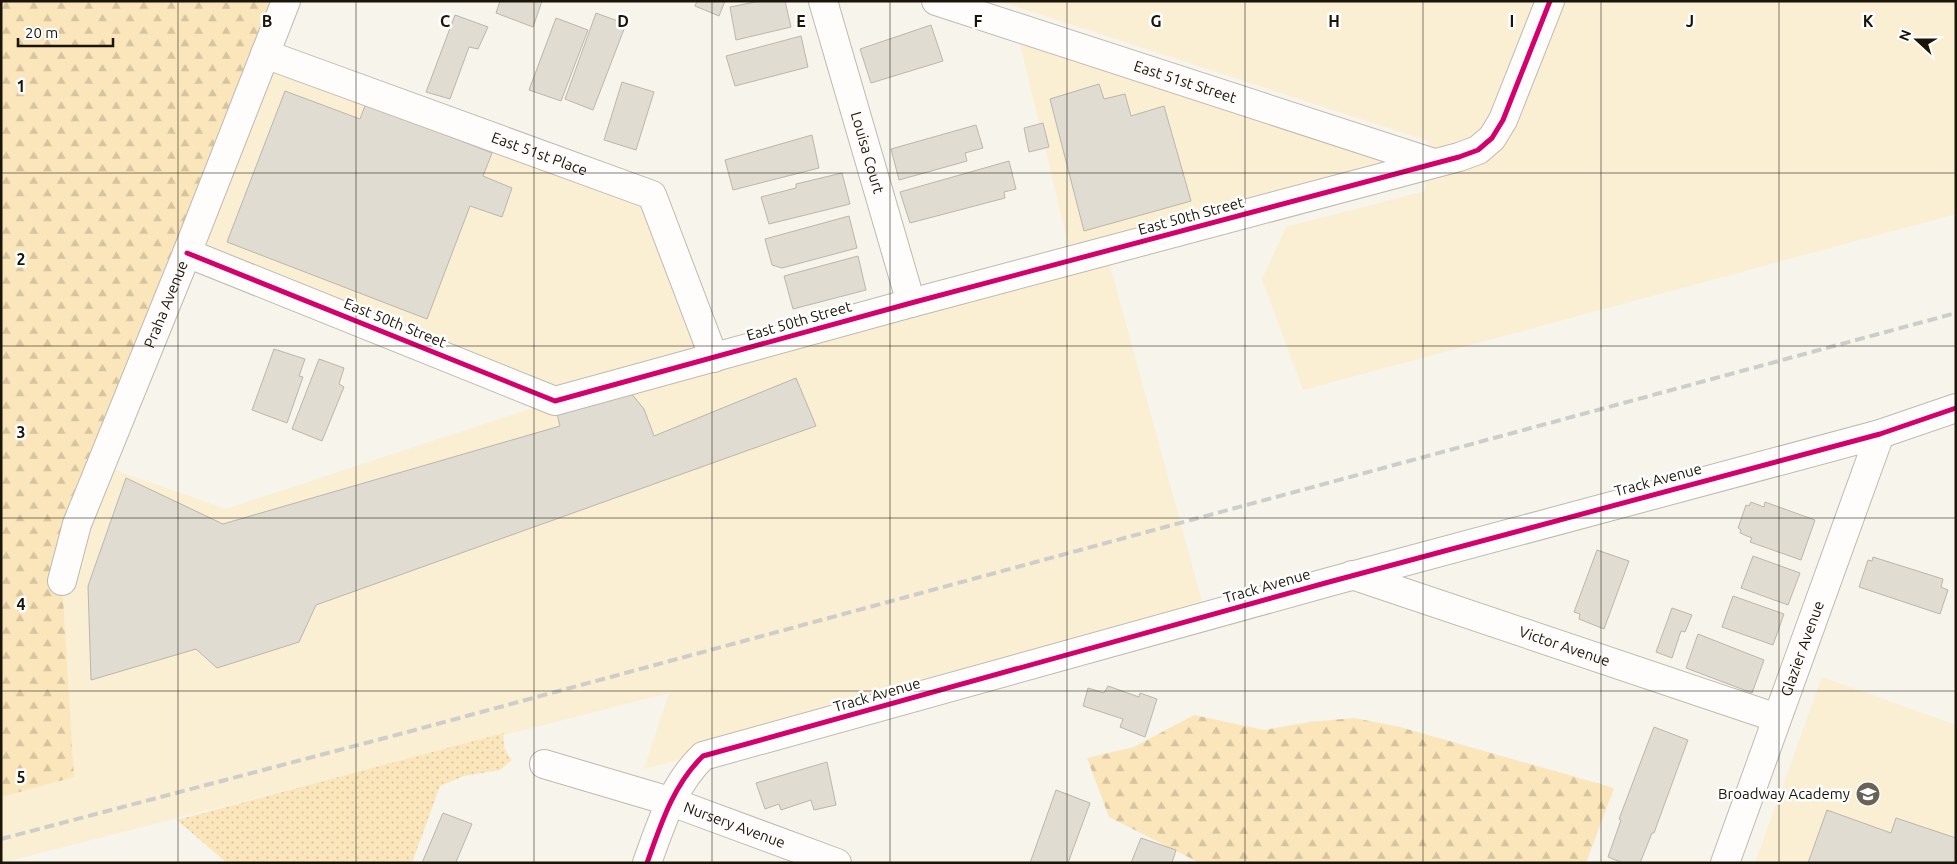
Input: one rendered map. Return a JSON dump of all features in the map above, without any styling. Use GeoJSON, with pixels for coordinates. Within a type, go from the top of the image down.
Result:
{"type":"FeatureCollection","features":[{"type":"Feature","properties":{"kind":"street","name":"Praha Avenue"},"geometry":{"type":"LineString","coordinates":[[62,581],[77,524],[187,253],[286,1]]}},
{"type":"Feature","properties":{"kind":"street","name":"Louisa Court"},"geometry":{"type":"LineString","coordinates":[[823,1],[911,303]]}},
{"type":"Feature","properties":{"kind":"street","name":"East 51st Street"},"geometry":{"type":"LineString","coordinates":[[936,1],[1434,163]]}},
{"type":"Feature","properties":{"kind":"street","name":"East 50th Street"},"geometry":{"type":"LineString","coordinates":[[187,253],[554,401],[911,303],[1434,163],[1459,158],[1478,150],[1492,138],[1504,120],[1550,1]]}},
{"type":"Feature","properties":{"kind":"street","name":"East 51st Place"},"geometry":{"type":"LineString","coordinates":[[265,54],[652,195],[714,358]]}},
{"type":"Feature","properties":{"kind":"street","name":"Track Avenue"},"geometry":{"type":"LineString","coordinates":[[647,863],[669,802],[691,768],[703,756],[1352,575],[1880,434],[1956,408]]}},
{"type":"Feature","properties":{"kind":"street","name":"Glazier Avenue"},"geometry":{"type":"LineString","coordinates":[[1725,863],[1880,434]]}},
{"type":"Feature","properties":{"kind":"street","name":"Victor Avenue"},"geometry":{"type":"LineString","coordinates":[[1352,575],[1777,718]]}},
{"type":"Feature","properties":{"kind":"street","name":"Nursery Avenue"},"geometry":{"type":"LineString","coordinates":[[544,764],[669,802],[837,863]]}},
{"type":"Feature","properties":{"kind":"shaded area"},"geometry":{"type":"Polygon","coordinates":[[[999,1],[1956,1],[1956,214],[1303,390],[1262,279],[1286,227],[1425,191],[1427,165],[1106,251],[1206,616],[644,769],[669,693],[1,863],[1,797],[74,777],[62,581],[101,465],[226,509],[554,401],[187,253],[265,54],[652,195],[714,357],[1072,260],[1016,27],[1427,161],[1428,141],[999,1]]]}},
{"type":"Feature","properties":{"kind":"shaded area","name":"Broadway Academy"},"geometry":{"type":"Polygon","coordinates":[[[1822,677],[1956,725],[1956,863],[1755,863],[1822,677]]]}},
{"type":"Feature","properties":{"kind":"green space"},"geometry":{"type":"Polygon","coordinates":[[[1,1],[286,1],[62,581],[74,777],[1,797],[1,1]]]}},
{"type":"Feature","properties":{"kind":"green space"},"geometry":{"type":"Polygon","coordinates":[[[1194,715],[1264,730],[1309,722],[1354,718],[1400,727],[1614,788],[1586,863],[1200,863],[1109,817],[1087,758],[1134,747],[1194,715]]]}},
{"type":"Feature","properties":{"kind":"green space"},"geometry":{"type":"Polygon","coordinates":[[[504,733],[505,748],[512,760],[500,770],[464,776],[440,786],[412,863],[227,863],[177,820],[504,733]]]}},
{"type":"Feature","properties":{"kind":"building"},"geometry":{"type":"Polygon","coordinates":[[[500,1],[542,1],[533,27],[496,13],[500,1]]]}},
{"type":"Feature","properties":{"kind":"building"},"geometry":{"type":"Polygon","coordinates":[[[697,1],[725,1],[719,16],[695,6],[697,1]]]}},
{"type":"Feature","properties":{"kind":"building"},"geometry":{"type":"Polygon","coordinates":[[[760,1],[785,1],[791,27],[736,40],[730,7],[760,1]]]}},
{"type":"Feature","properties":{"kind":"building"},"geometry":{"type":"Polygon","coordinates":[[[596,13],[626,24],[593,110],[565,99],[596,13]]]}},
{"type":"Feature","properties":{"kind":"building"},"geometry":{"type":"Polygon","coordinates":[[[455,15],[488,27],[478,49],[469,47],[450,99],[426,92],[455,15]]]}},
{"type":"Feature","properties":{"kind":"building"},"geometry":{"type":"Polygon","coordinates":[[[556,18],[588,30],[561,101],[529,90],[556,18]]]}},
{"type":"Feature","properties":{"kind":"building"},"geometry":{"type":"Polygon","coordinates":[[[931,25],[943,61],[871,83],[860,49],[931,25]]]}},
{"type":"Feature","properties":{"kind":"building"},"geometry":{"type":"Polygon","coordinates":[[[801,36],[808,67],[735,86],[726,56],[801,36]]]}},
{"type":"Feature","properties":{"kind":"building"},"geometry":{"type":"Polygon","coordinates":[[[622,82],[654,92],[636,150],[604,140],[622,82]]]}},
{"type":"Feature","properties":{"kind":"building"},"geometry":{"type":"Polygon","coordinates":[[[1099,84],[1104,99],[1125,94],[1131,116],[1164,106],[1191,201],[1084,231],[1050,99],[1099,84]]]}},
{"type":"Feature","properties":{"kind":"building"},"geometry":{"type":"Polygon","coordinates":[[[285,91],[360,119],[366,103],[492,153],[483,176],[512,188],[502,217],[470,206],[427,319],[227,242],[285,91]]]}},
{"type":"Feature","properties":{"kind":"building"},"geometry":{"type":"Polygon","coordinates":[[[1043,123],[1049,147],[1029,152],[1024,128],[1043,123]]]}},
{"type":"Feature","properties":{"kind":"building"},"geometry":{"type":"Polygon","coordinates":[[[976,125],[983,148],[965,153],[967,161],[899,180],[891,149],[976,125]]]}},
{"type":"Feature","properties":{"kind":"building"},"geometry":{"type":"Polygon","coordinates":[[[812,135],[819,168],[733,190],[725,160],[812,135]]]}},
{"type":"Feature","properties":{"kind":"building"},"geometry":{"type":"Polygon","coordinates":[[[1009,161],[1016,189],[1004,192],[1005,198],[910,223],[900,192],[1009,161]]]}},
{"type":"Feature","properties":{"kind":"building"},"geometry":{"type":"Polygon","coordinates":[[[842,173],[850,204],[769,224],[761,197],[796,188],[796,184],[842,173]]]}},
{"type":"Feature","properties":{"kind":"building"},"geometry":{"type":"Polygon","coordinates":[[[849,216],[857,248],[782,268],[772,265],[765,239],[849,216]]]}},
{"type":"Feature","properties":{"kind":"building"},"geometry":{"type":"Polygon","coordinates":[[[858,256],[866,290],[793,309],[784,276],[858,256]]]}},
{"type":"Feature","properties":{"kind":"building"},"geometry":{"type":"Polygon","coordinates":[[[274,349],[305,359],[299,376],[303,377],[287,423],[252,410],[274,349]]]}},
{"type":"Feature","properties":{"kind":"building"},"geometry":{"type":"Polygon","coordinates":[[[319,359],[344,368],[339,384],[344,387],[322,441],[292,429],[319,359]]]}},
{"type":"Feature","properties":{"kind":"building"},"geometry":{"type":"Polygon","coordinates":[[[796,378],[816,426],[316,605],[299,642],[217,668],[196,649],[91,680],[88,586],[126,478],[223,524],[560,426],[557,414],[630,392],[644,409],[654,436],[796,378]]]}},
{"type":"Feature","properties":{"kind":"building"},"geometry":{"type":"Polygon","coordinates":[[[1751,502],[1764,507],[1765,502],[1815,520],[1801,560],[1750,542],[1752,538],[1740,533],[1741,530],[1738,528],[1746,505],[1749,506],[1751,502]]]}},
{"type":"Feature","properties":{"kind":"building"},"geometry":{"type":"Polygon","coordinates":[[[1597,550],[1629,561],[1604,629],[1579,619],[1580,614],[1574,612],[1597,550]]]}},
{"type":"Feature","properties":{"kind":"building"},"geometry":{"type":"Polygon","coordinates":[[[1753,556],[1800,573],[1788,605],[1741,588],[1753,556]]]}},
{"type":"Feature","properties":{"kind":"building"},"geometry":{"type":"Polygon","coordinates":[[[1873,557],[1943,579],[1941,587],[1948,590],[1940,614],[1859,587],[1868,560],[1872,561],[1873,557]]]}},
{"type":"Feature","properties":{"kind":"building"},"geometry":{"type":"Polygon","coordinates":[[[1733,596],[1784,614],[1773,645],[1722,627],[1733,596]]]}},
{"type":"Feature","properties":{"kind":"building"},"geometry":{"type":"Polygon","coordinates":[[[1672,608],[1692,615],[1685,632],[1681,631],[1672,658],[1656,652],[1672,608]]]}},
{"type":"Feature","properties":{"kind":"building"},"geometry":{"type":"Polygon","coordinates":[[[1698,634],[1764,660],[1752,693],[1686,668],[1698,634]]]}},
{"type":"Feature","properties":{"kind":"building"},"geometry":{"type":"Polygon","coordinates":[[[1108,686],[1139,697],[1140,693],[1157,699],[1145,737],[1120,727],[1123,719],[1083,706],[1088,688],[1104,693],[1108,686]]]}},
{"type":"Feature","properties":{"kind":"building"},"geometry":{"type":"Polygon","coordinates":[[[1654,727],[1688,740],[1654,833],[1652,833],[1640,863],[1623,863],[1608,857],[1621,820],[1619,819],[1654,727]]]}},
{"type":"Feature","properties":{"kind":"building"},"geometry":{"type":"Polygon","coordinates":[[[827,762],[836,805],[814,810],[811,800],[781,810],[779,804],[765,809],[756,783],[827,762]]]}},
{"type":"Feature","properties":{"kind":"building"},"geometry":{"type":"Polygon","coordinates":[[[1056,790],[1090,803],[1068,863],[1030,863],[1056,790]]]}},
{"type":"Feature","properties":{"kind":"building"},"geometry":{"type":"Polygon","coordinates":[[[1827,810],[1891,833],[1896,818],[1956,838],[1956,863],[1808,863],[1827,810]]]}},
{"type":"Feature","properties":{"kind":"building"},"geometry":{"type":"Polygon","coordinates":[[[443,813],[472,824],[457,863],[422,863],[443,813]]]}},
{"type":"Feature","properties":{"kind":"building"},"geometry":{"type":"Polygon","coordinates":[[[1141,838],[1176,850],[1172,863],[1131,863],[1141,838]]]}},
{"type":"Feature","properties":{"kind":"railway"},"geometry":{"type":"LineString","coordinates":[[1,839],[400,734],[1956,313]]}},
{"type":"Feature","properties":{"kind":"cycle path"},"geometry":{"type":"LineString","coordinates":[[187,253],[555,401],[911,303],[1459,157],[1478,150],[1492,138],[1503,120],[1550,1]]}},
{"type":"Feature","properties":{"kind":"cycle path"},"geometry":{"type":"LineString","coordinates":[[647,863],[676,792],[703,756],[1329,582],[1880,434],[1956,408]]}},
{"type":"Feature","properties":{"kind":"place","name":"Broadway Academy"},"geometry":{"type":"Point","coordinates":[1868,794]}}]}
